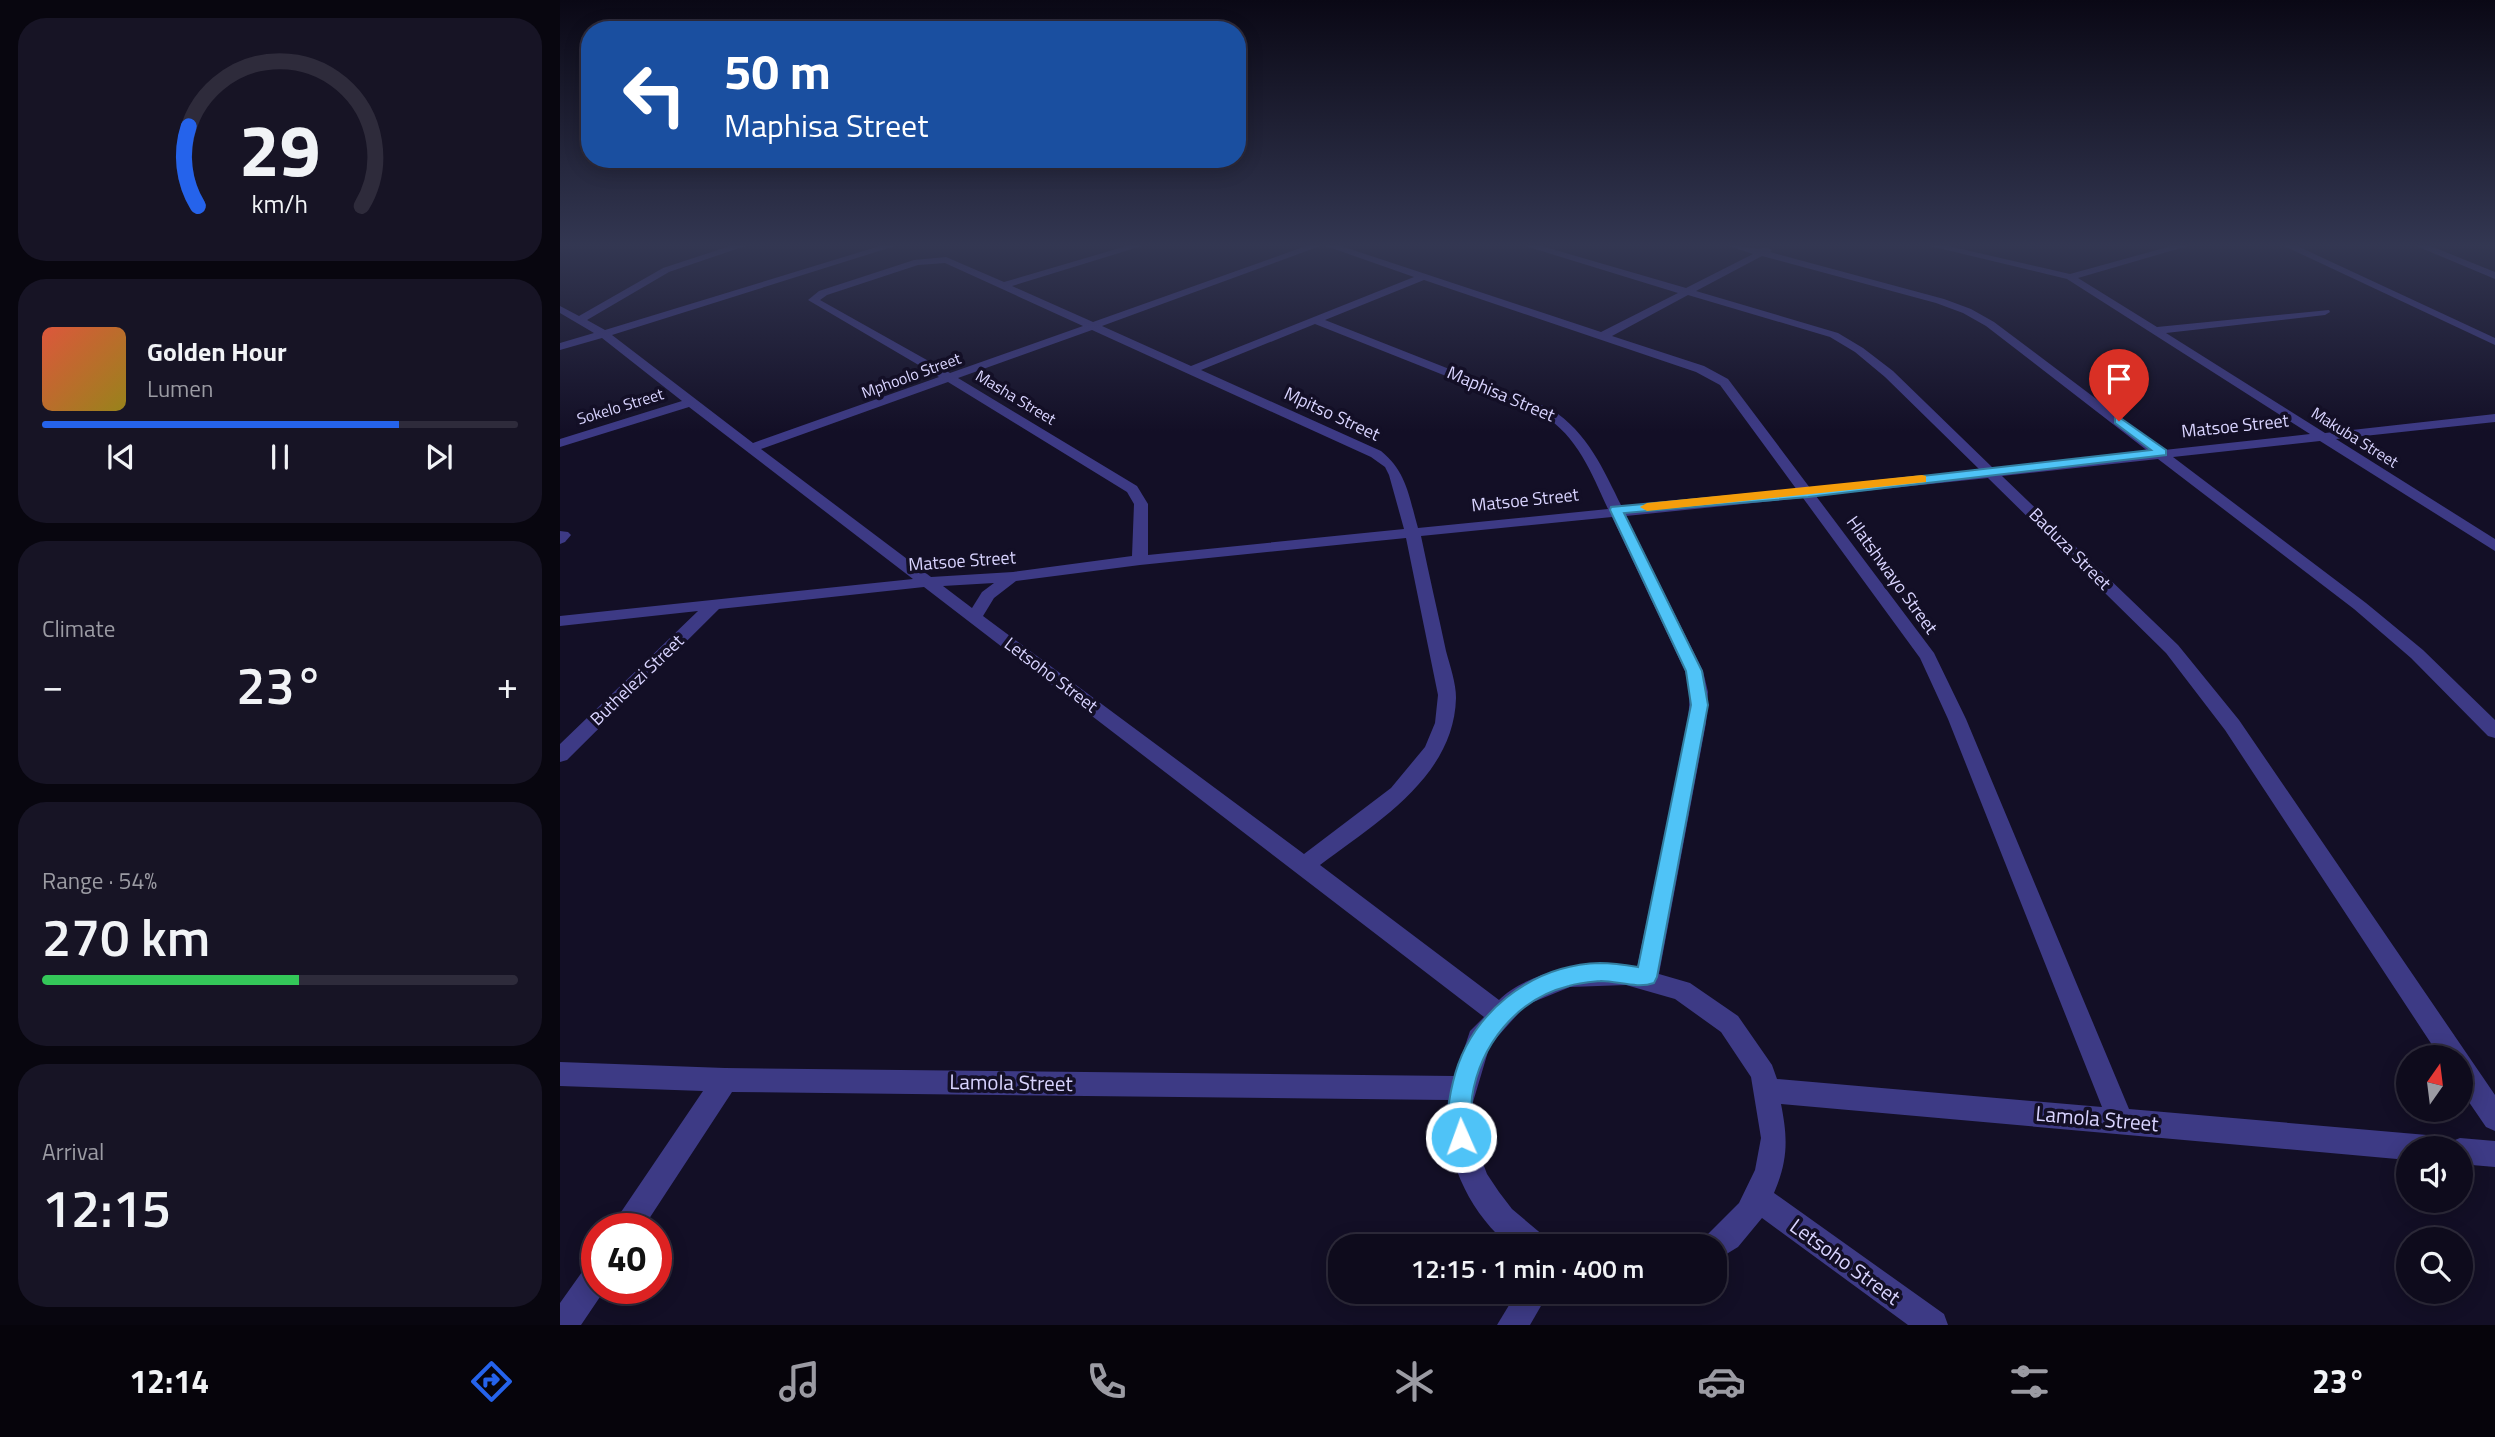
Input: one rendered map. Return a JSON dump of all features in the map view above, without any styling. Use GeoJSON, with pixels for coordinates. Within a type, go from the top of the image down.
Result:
{"type":"FeatureCollection","features":[{"type":"Feature","properties":{"kind":"street"},"geometry":{"type":"LineString","coordinates":[[579,320],[604,307]]}},
{"type":"Feature","properties":{"kind":"street"},"geometry":{"type":"LineString","coordinates":[[560,347],[692,307]]}},
{"type":"Feature","properties":{"kind":"street","name":"Masha Street"},"geometry":{"type":"LineString","coordinates":[[822,307],[950,378],[1132,489],[1140,504],[1139,560]]}},
{"type":"Feature","properties":{"kind":"street","name":"Mpitso Street"},"geometry":{"type":"LineString","coordinates":[[1046,307],[1376,454],[1390,465],[1396,475],[1412,531],[1447,695],[1443,725],[1429,756],[1412,779],[1385,804],[1306,864]]}},
{"type":"Feature","properties":{"kind":"street","name":"Mphoolo Street"},"geometry":{"type":"LineString","coordinates":[[752,448],[1145,307]]}},
{"type":"Feature","properties":{"kind":"street"},"geometry":{"type":"LineString","coordinates":[[1189,371],[1347,307]]}},
{"type":"Feature","properties":{"kind":"street","name":"Hlatshwayo Street"},"geometry":{"type":"LineString","coordinates":[[1514,307],[1700,369],[1724,382],[1808,493],[1928,657],[1957,719],[2120,1121]]}},
{"type":"Feature","properties":{"kind":"street"},"geometry":{"type":"LineString","coordinates":[[1603,336],[1659,307]]}},
{"type":"Feature","properties":{"kind":"street","name":"Baduza Street"},"geometry":{"type":"LineString","coordinates":[[1738,307],[1834,335],[1889,374],[1991,470],[2172,649],[2232,725],[2446,1045]]}},
{"type":"Feature","properties":{"kind":"street"},"geometry":{"type":"LineString","coordinates":[[1954,307],[1990,324],[2360,606],[2417,654],[2495,731]]}},
{"type":"Feature","properties":{"kind":"street","name":"Makuba Street"},"geometry":{"type":"LineString","coordinates":[[2116,307],[2325,436],[2495,546]]}},
{"type":"Feature","properties":{"kind":"street"},"geometry":{"type":"LineString","coordinates":[[2420,307],[2495,342]]}},
{"type":"Feature","properties":{"kind":"street","name":"Letsoho Street"},"geometry":{"type":"LineString","coordinates":[[560,309],[604,334],[974,618],[1306,864],[1500,1015]]}},
{"type":"Feature","properties":{"kind":"street"},"geometry":{"type":"LineString","coordinates":[[2153,331],[2325,312]]}},
{"type":"Feature","properties":{"kind":"street","name":"Maphisa Street"},"geometry":{"type":"LineString","coordinates":[[1314,320],[1539,407],[1558,417],[1575,433],[1587,450],[1694,671],[1700,705],[1647,977]]}},
{"type":"Feature","properties":{"kind":"street","name":"Sokelo Street"},"geometry":{"type":"LineString","coordinates":[[560,443],[691,402]]}},
{"type":"Feature","properties":{"kind":"street"},"geometry":{"type":"LineString","coordinates":[[2488,418],[2495,427]]}},
{"type":"Feature","properties":{"kind":"street","name":"Matsoe Street"},"geometry":{"type":"LineString","coordinates":[[560,621],[927,582],[1013,578],[1139,560],[1616,510],[1808,493],[1991,470],[2488,418]]}},
{"type":"Feature","properties":{"kind":"street"},"geometry":{"type":"LineString","coordinates":[[974,618],[988,595],[1013,578]]}},
{"type":"Feature","properties":{"kind":"street","name":"Buthelezi Street"},"geometry":{"type":"LineString","coordinates":[[560,755],[713,605]]}},
{"type":"Feature","properties":{"kind":"street"},"geometry":{"type":"LineString","coordinates":[[1520,1234],[1501,1218],[1484,1197],[1472,1173],[1461,1137],[1461,1088],[1478,1043],[1500,1015],[1526,994],[1568,977],[1601,972],[1647,977],[1689,994],[1726,1021],[1754,1058],[1768,1091],[1773,1118],[1773,1145],[1768,1172],[1758,1198],[1743,1221],[1727,1236]]}},
{"type":"Feature","properties":{"kind":"street","name":"Lamola Street"},"geometry":{"type":"LineString","coordinates":[[560,1074],[726,1080],[1461,1088]]}},
{"type":"Feature","properties":{"kind":"street"},"geometry":{"type":"LineString","coordinates":[[637,1213],[726,1080]]}},
{"type":"Feature","properties":{"kind":"street"},"geometry":{"type":"LineString","coordinates":[[2473,1085],[2495,1118]]}},
{"type":"Feature","properties":{"kind":"street","name":"Lamola Street"},"geometry":{"type":"LineString","coordinates":[[1768,1091],[2396,1145]]}},
{"type":"Feature","properties":{"kind":"street"},"geometry":{"type":"LineString","coordinates":[[2473,1152],[2495,1154]]}},
{"type":"Feature","properties":{"kind":"street","name":"Letsoho Street"},"geometry":{"type":"LineString","coordinates":[[1758,1198],[1933,1325]]}},
{"type":"Feature","properties":{"kind":"street"},"geometry":{"type":"LineString","coordinates":[[564,1325],[581,1299]]}},
{"type":"Feature","properties":{"kind":"street"},"geometry":{"type":"LineString","coordinates":[[1512,1325],[1526,1304]]}},
{"type":"Feature","properties":{"kind":"slow traffic"},"geometry":{"type":"LineString","coordinates":[[1647,507],[1808,493],[1922,479]]}},
{"type":"Feature","properties":{"kind":"route"},"geometry":{"type":"LineString","coordinates":[[1461,1137],[1461,1088],[1468,1065],[1478,1043],[1508,1007],[1536,989],[1568,977],[1601,972],[1647,977],[1700,705],[1694,671],[1616,510],[1808,493],[1991,470],[2162,453],[2119,421]]}}]}
